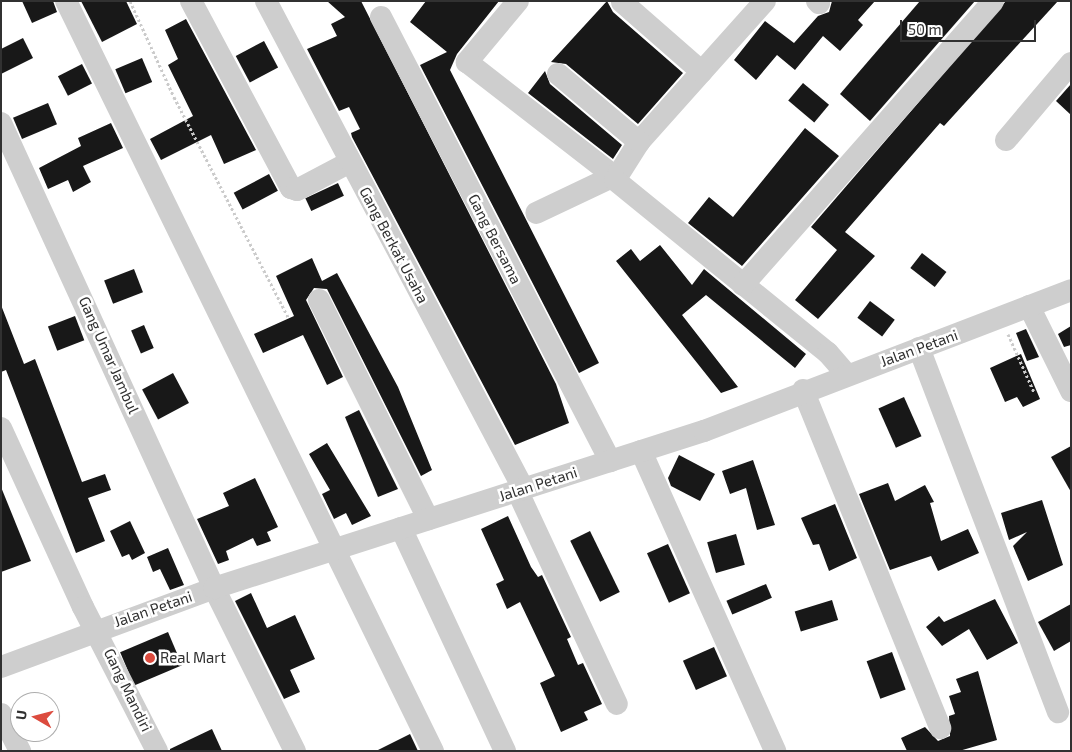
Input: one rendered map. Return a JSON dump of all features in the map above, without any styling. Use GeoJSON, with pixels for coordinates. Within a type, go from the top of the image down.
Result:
{"type":"FeatureCollection","features":[{"type":"Feature","properties":{"kind":"street"},"geometry":{"type":"LineString","coordinates":[[66,1],[433,751]]}},
{"type":"Feature","properties":{"kind":"street"},"geometry":{"type":"LineString","coordinates":[[191,1],[291,188],[297,190],[350,162]]}},
{"type":"Feature","properties":{"kind":"street","name":"Gang Berkat Usaha"},"geometry":{"type":"LineString","coordinates":[[266,1],[520,489],[617,704]]}},
{"type":"Feature","properties":{"kind":"street"},"geometry":{"type":"LineString","coordinates":[[518,1],[467,62],[615,179],[837,363]]}},
{"type":"Feature","properties":{"kind":"street"},"geometry":{"type":"LineString","coordinates":[[536,213],[615,179],[639,142],[765,1]]}},
{"type":"Feature","properties":{"kind":"street"},"geometry":{"type":"LineString","coordinates":[[743,285],[993,1]]}},
{"type":"Feature","properties":{"kind":"street"},"geometry":{"type":"LineString","coordinates":[[622,2],[702,72]]}},
{"type":"Feature","properties":{"kind":"street","name":"Gang Bersama"},"geometry":{"type":"LineString","coordinates":[[381,17],[610,461]]}},
{"type":"Feature","properties":{"kind":"street"},"geometry":{"type":"LineString","coordinates":[[1006,140],[1071,63]]}},
{"type":"Feature","properties":{"kind":"street"},"geometry":{"type":"LineString","coordinates":[[558,74],[639,142]]}},
{"type":"Feature","properties":{"kind":"street","name":"Gang Umar Jambul"},"geometry":{"type":"LineString","coordinates":[[1,123],[214,588],[295,751]]}},
{"type":"Feature","properties":{"kind":"street","name":"Jalan Petani"},"geometry":{"type":"LineString","coordinates":[[1,667],[98,628],[214,588],[704,431],[803,390],[837,363],[919,348],[1071,290]]}},
{"type":"Feature","properties":{"kind":"street"},"geometry":{"type":"LineString","coordinates":[[319,300],[428,520]]}},
{"type":"Feature","properties":{"kind":"street"},"geometry":{"type":"LineString","coordinates":[[1029,306],[1071,392]]}},
{"type":"Feature","properties":{"kind":"street"},"geometry":{"type":"LineString","coordinates":[[919,348],[1058,712]]}},
{"type":"Feature","properties":{"kind":"street"},"geometry":{"type":"LineString","coordinates":[[803,390],[940,728]]}},
{"type":"Feature","properties":{"kind":"street","name":"Gang Mandiri"},"geometry":{"type":"LineString","coordinates":[[1,428],[83,607],[98,628],[157,751]]}},
{"type":"Feature","properties":{"kind":"street"},"geometry":{"type":"LineString","coordinates":[[641,451],[775,751]]}},
{"type":"Feature","properties":{"kind":"street"},"geometry":{"type":"LineString","coordinates":[[401,528],[506,751]]}},
{"type":"Feature","properties":{"kind":"street"},"geometry":{"type":"LineString","coordinates":[[1,714],[20,751]]}},
{"type":"Feature","properties":{"kind":"path"},"geometry":{"type":"LineString","coordinates":[[130,1],[174,97],[288,317]]}},
{"type":"Feature","properties":{"kind":"path"},"geometry":{"type":"LineString","coordinates":[[1000,318],[1034,392]]}},
{"type":"Feature","properties":{"kind":"building"},"geometry":{"type":"Polygon","coordinates":[[[22,1],[53,1],[57,12],[32,23],[22,1]]]}},
{"type":"Feature","properties":{"kind":"building"},"geometry":{"type":"Polygon","coordinates":[[[81,1],[126,1],[137,24],[102,42],[81,1]]]}},
{"type":"Feature","properties":{"kind":"building"},"geometry":{"type":"Polygon","coordinates":[[[327,1],[361,1],[556,384],[569,423],[515,445],[352,137],[351,133],[360,129],[349,107],[339,111],[307,49],[337,36],[331,24],[345,17],[327,1]]]}},
{"type":"Feature","properties":{"kind":"building"},"geometry":{"type":"Polygon","coordinates":[[[426,1],[499,1],[457,54],[450,70],[599,363],[579,373],[420,65],[447,52],[410,22],[426,1]]]}},
{"type":"Feature","properties":{"kind":"building"},"geometry":{"type":"Polygon","coordinates":[[[607,1],[613,12],[683,73],[638,124],[566,64],[551,62],[607,1]]]}},
{"type":"Feature","properties":{"kind":"building"},"geometry":{"type":"Polygon","coordinates":[[[832,1],[875,1],[858,20],[863,25],[840,51],[823,36],[795,70],[777,55],[756,80],[734,60],[765,21],[794,43],[818,16],[829,12],[832,1]]]}},
{"type":"Feature","properties":{"kind":"building"},"geometry":{"type":"Polygon","coordinates":[[[920,1],[975,1],[870,121],[840,94],[920,1]]]}},
{"type":"Feature","properties":{"kind":"building"},"geometry":{"type":"Polygon","coordinates":[[[1006,1],[1058,1],[944,126],[940,123],[845,232],[875,256],[818,319],[795,300],[837,250],[811,227],[1006,1]]]}},
{"type":"Feature","properties":{"kind":"building"},"geometry":{"type":"Polygon","coordinates":[[[186,19],[256,150],[224,164],[211,135],[161,160],[150,139],[193,116],[168,65],[178,59],[165,30],[186,19]]]}},
{"type":"Feature","properties":{"kind":"building"},"geometry":{"type":"Polygon","coordinates":[[[23,38],[33,58],[1,74],[1,49],[23,38]]]}},
{"type":"Feature","properties":{"kind":"building"},"geometry":{"type":"Polygon","coordinates":[[[264,41],[278,67],[250,83],[236,56],[264,41]]]}},
{"type":"Feature","properties":{"kind":"building"},"geometry":{"type":"Polygon","coordinates":[[[142,58],[152,82],[125,93],[115,69],[142,58]]]}},
{"type":"Feature","properties":{"kind":"building"},"geometry":{"type":"Polygon","coordinates":[[[82,64],[92,84],[68,96],[58,76],[82,64]]]}},
{"type":"Feature","properties":{"kind":"building"},"geometry":{"type":"Polygon","coordinates":[[[545,71],[550,84],[622,145],[613,159],[528,93],[545,71]]]}},
{"type":"Feature","properties":{"kind":"building"},"geometry":{"type":"Polygon","coordinates":[[[803,83],[829,105],[814,122],[788,101],[803,83]]]}},
{"type":"Feature","properties":{"kind":"building"},"geometry":{"type":"Polygon","coordinates":[[[1071,84],[1071,115],[1056,101],[1071,84]]]}},
{"type":"Feature","properties":{"kind":"building"},"geometry":{"type":"Polygon","coordinates":[[[48,103],[57,124],[22,139],[13,118],[48,103]]]}},
{"type":"Feature","properties":{"kind":"building"},"geometry":{"type":"Polygon","coordinates":[[[111,123],[123,148],[83,166],[91,182],[73,192],[68,180],[48,189],[39,168],[81,146],[78,138],[111,123]]]}},
{"type":"Feature","properties":{"kind":"building"},"geometry":{"type":"Polygon","coordinates":[[[805,128],[839,156],[742,266],[688,223],[709,197],[733,217],[805,128]]]}},
{"type":"Feature","properties":{"kind":"building"},"geometry":{"type":"Polygon","coordinates":[[[269,174],[278,191],[243,210],[234,193],[269,174]]]}},
{"type":"Feature","properties":{"kind":"building"},"geometry":{"type":"Polygon","coordinates":[[[338,183],[344,196],[311,211],[305,198],[338,183]]]}},
{"type":"Feature","properties":{"kind":"building"},"geometry":{"type":"Polygon","coordinates":[[[660,245],[692,285],[704,269],[806,354],[795,368],[706,295],[682,315],[738,387],[721,393],[616,261],[631,249],[640,261],[660,245]]]}},
{"type":"Feature","properties":{"kind":"building"},"geometry":{"type":"Polygon","coordinates":[[[922,253],[946,272],[935,287],[910,268],[922,253]]]}},
{"type":"Feature","properties":{"kind":"building"},"geometry":{"type":"Polygon","coordinates":[[[312,258],[322,281],[337,273],[398,387],[432,470],[421,476],[327,289],[314,288],[306,300],[343,377],[327,385],[303,335],[263,353],[254,334],[294,316],[276,276],[312,258]]]}},
{"type":"Feature","properties":{"kind":"building"},"geometry":{"type":"Polygon","coordinates":[[[134,269],[143,292],[113,304],[104,280],[134,269]]]}},
{"type":"Feature","properties":{"kind":"building"},"geometry":{"type":"Polygon","coordinates":[[[870,301],[895,320],[882,336],[857,318],[870,301]]]}},
{"type":"Feature","properties":{"kind":"building"},"geometry":{"type":"Polygon","coordinates":[[[1,305],[24,364],[35,359],[82,482],[105,474],[111,490],[88,498],[105,541],[76,553],[6,370],[1,372],[1,305]]]}},
{"type":"Feature","properties":{"kind":"building"},"geometry":{"type":"Polygon","coordinates":[[[75,316],[84,340],[57,351],[48,326],[75,316]]]}},
{"type":"Feature","properties":{"kind":"building"},"geometry":{"type":"Polygon","coordinates":[[[144,325],[154,348],[141,353],[131,330],[144,325]]]}},
{"type":"Feature","properties":{"kind":"building"},"geometry":{"type":"Polygon","coordinates":[[[1071,326],[1071,345],[1064,347],[1058,334],[1071,326]]]}},
{"type":"Feature","properties":{"kind":"building"},"geometry":{"type":"Polygon","coordinates":[[[1026,329],[1039,357],[1027,361],[1016,333],[1026,329]]]}},
{"type":"Feature","properties":{"kind":"building"},"geometry":{"type":"Polygon","coordinates":[[[1021,354],[1040,399],[1023,407],[1017,397],[1005,402],[990,368],[1021,354]]]}},
{"type":"Feature","properties":{"kind":"building"},"geometry":{"type":"Polygon","coordinates":[[[173,373],[189,403],[158,419],[142,389],[173,373]]]}},
{"type":"Feature","properties":{"kind":"building"},"geometry":{"type":"Polygon","coordinates":[[[904,397],[921,436],[896,448],[878,408],[904,397]]]}},
{"type":"Feature","properties":{"kind":"building"},"geometry":{"type":"Polygon","coordinates":[[[359,410],[398,489],[378,497],[345,417],[359,410]]]}},
{"type":"Feature","properties":{"kind":"building"},"geometry":{"type":"Polygon","coordinates":[[[327,443],[371,516],[352,525],[346,513],[334,519],[322,494],[330,490],[309,454],[327,443]]]}},
{"type":"Feature","properties":{"kind":"building"},"geometry":{"type":"Polygon","coordinates":[[[1071,446],[1071,492],[1051,457],[1071,446]]]}},
{"type":"Feature","properties":{"kind":"building"},"geometry":{"type":"Polygon","coordinates":[[[679,455],[715,474],[700,501],[671,486],[668,478],[679,455]]]}},
{"type":"Feature","properties":{"kind":"building"},"geometry":{"type":"Polygon","coordinates":[[[753,460],[775,525],[757,530],[746,488],[730,494],[722,471],[753,460]]]}},
{"type":"Feature","properties":{"kind":"building"},"geometry":{"type":"Polygon","coordinates":[[[255,478],[278,527],[267,532],[271,541],[257,546],[253,538],[226,551],[229,560],[218,564],[197,519],[229,506],[223,493],[255,478]]]}},
{"type":"Feature","properties":{"kind":"building"},"geometry":{"type":"Polygon","coordinates":[[[888,483],[895,501],[925,485],[934,502],[930,503],[941,541],[968,529],[979,553],[938,571],[931,556],[890,570],[859,494],[888,483]]]}},
{"type":"Feature","properties":{"kind":"building"},"geometry":{"type":"Polygon","coordinates":[[[1,487],[31,561],[1,572],[1,487]]]}},
{"type":"Feature","properties":{"kind":"building"},"geometry":{"type":"Polygon","coordinates":[[[1042,500],[1063,565],[1028,581],[1013,546],[1027,532],[1009,540],[1001,513],[1042,500]]]}},
{"type":"Feature","properties":{"kind":"building"},"geometry":{"type":"Polygon","coordinates":[[[835,504],[857,558],[829,571],[819,544],[813,545],[801,518],[835,504]]]}},
{"type":"Feature","properties":{"kind":"building"},"geometry":{"type":"Polygon","coordinates":[[[508,516],[531,567],[538,577],[542,575],[571,637],[567,639],[578,665],[583,663],[602,704],[584,712],[588,720],[561,732],[540,683],[555,676],[520,602],[507,609],[496,584],[504,580],[481,529],[508,516]]]}},
{"type":"Feature","properties":{"kind":"building"},"geometry":{"type":"Polygon","coordinates":[[[130,521],[145,553],[132,560],[129,554],[122,557],[110,531],[130,521]]]}},
{"type":"Feature","properties":{"kind":"building"},"geometry":{"type":"Polygon","coordinates":[[[590,531],[620,592],[600,602],[570,541],[590,531]]]}},
{"type":"Feature","properties":{"kind":"building"},"geometry":{"type":"Polygon","coordinates":[[[736,534],[745,565],[716,573],[707,542],[736,534]]]}},
{"type":"Feature","properties":{"kind":"building"},"geometry":{"type":"Polygon","coordinates":[[[668,544],[690,593],[669,603],[647,553],[668,544]]]}},
{"type":"Feature","properties":{"kind":"building"},"geometry":{"type":"Polygon","coordinates":[[[168,548],[184,585],[170,590],[160,569],[153,572],[147,557],[168,548]]]}},
{"type":"Feature","properties":{"kind":"building"},"geometry":{"type":"Polygon","coordinates":[[[766,584],[772,598],[732,615],[726,601],[766,584]]]}},
{"type":"Feature","properties":{"kind":"building"},"geometry":{"type":"Polygon","coordinates":[[[251,593],[267,628],[295,615],[315,659],[290,670],[300,692],[284,699],[235,601],[251,593]]]}},
{"type":"Feature","properties":{"kind":"building"},"geometry":{"type":"Polygon","coordinates":[[[995,599],[1018,643],[987,660],[969,629],[942,646],[926,627],[939,616],[944,622],[995,599]]]}},
{"type":"Feature","properties":{"kind":"building"},"geometry":{"type":"Polygon","coordinates":[[[832,600],[838,620],[801,631],[795,611],[832,600]]]}},
{"type":"Feature","properties":{"kind":"building"},"geometry":{"type":"Polygon","coordinates":[[[1071,604],[1071,641],[1054,651],[1038,622],[1071,604]]]}},
{"type":"Feature","properties":{"kind":"building","name":"Real Mart"},"geometry":{"type":"Polygon","coordinates":[[[168,632],[182,665],[134,685],[120,652],[168,632]]]}},
{"type":"Feature","properties":{"kind":"building"},"geometry":{"type":"Polygon","coordinates":[[[714,647],[727,676],[696,690],[683,661],[714,647]]]}},
{"type":"Feature","properties":{"kind":"building"},"geometry":{"type":"Polygon","coordinates":[[[892,652],[906,690],[880,699],[867,661],[892,652]]]}},
{"type":"Feature","properties":{"kind":"building"},"geometry":{"type":"Polygon","coordinates":[[[978,671],[997,740],[959,751],[907,751],[901,738],[925,727],[938,741],[950,736],[949,716],[955,714],[949,696],[961,692],[956,679],[978,671]]]}},
{"type":"Feature","properties":{"kind":"building"},"geometry":{"type":"Polygon","coordinates":[[[212,729],[222,751],[170,751],[170,749],[212,729]]]}},
{"type":"Feature","properties":{"kind":"building"},"geometry":{"type":"Polygon","coordinates":[[[410,734],[418,751],[376,751],[410,734]]]}},
{"type":"Feature","properties":{"kind":"place","name":"Real Mart"},"geometry":{"type":"Point","coordinates":[150,658]}}]}
